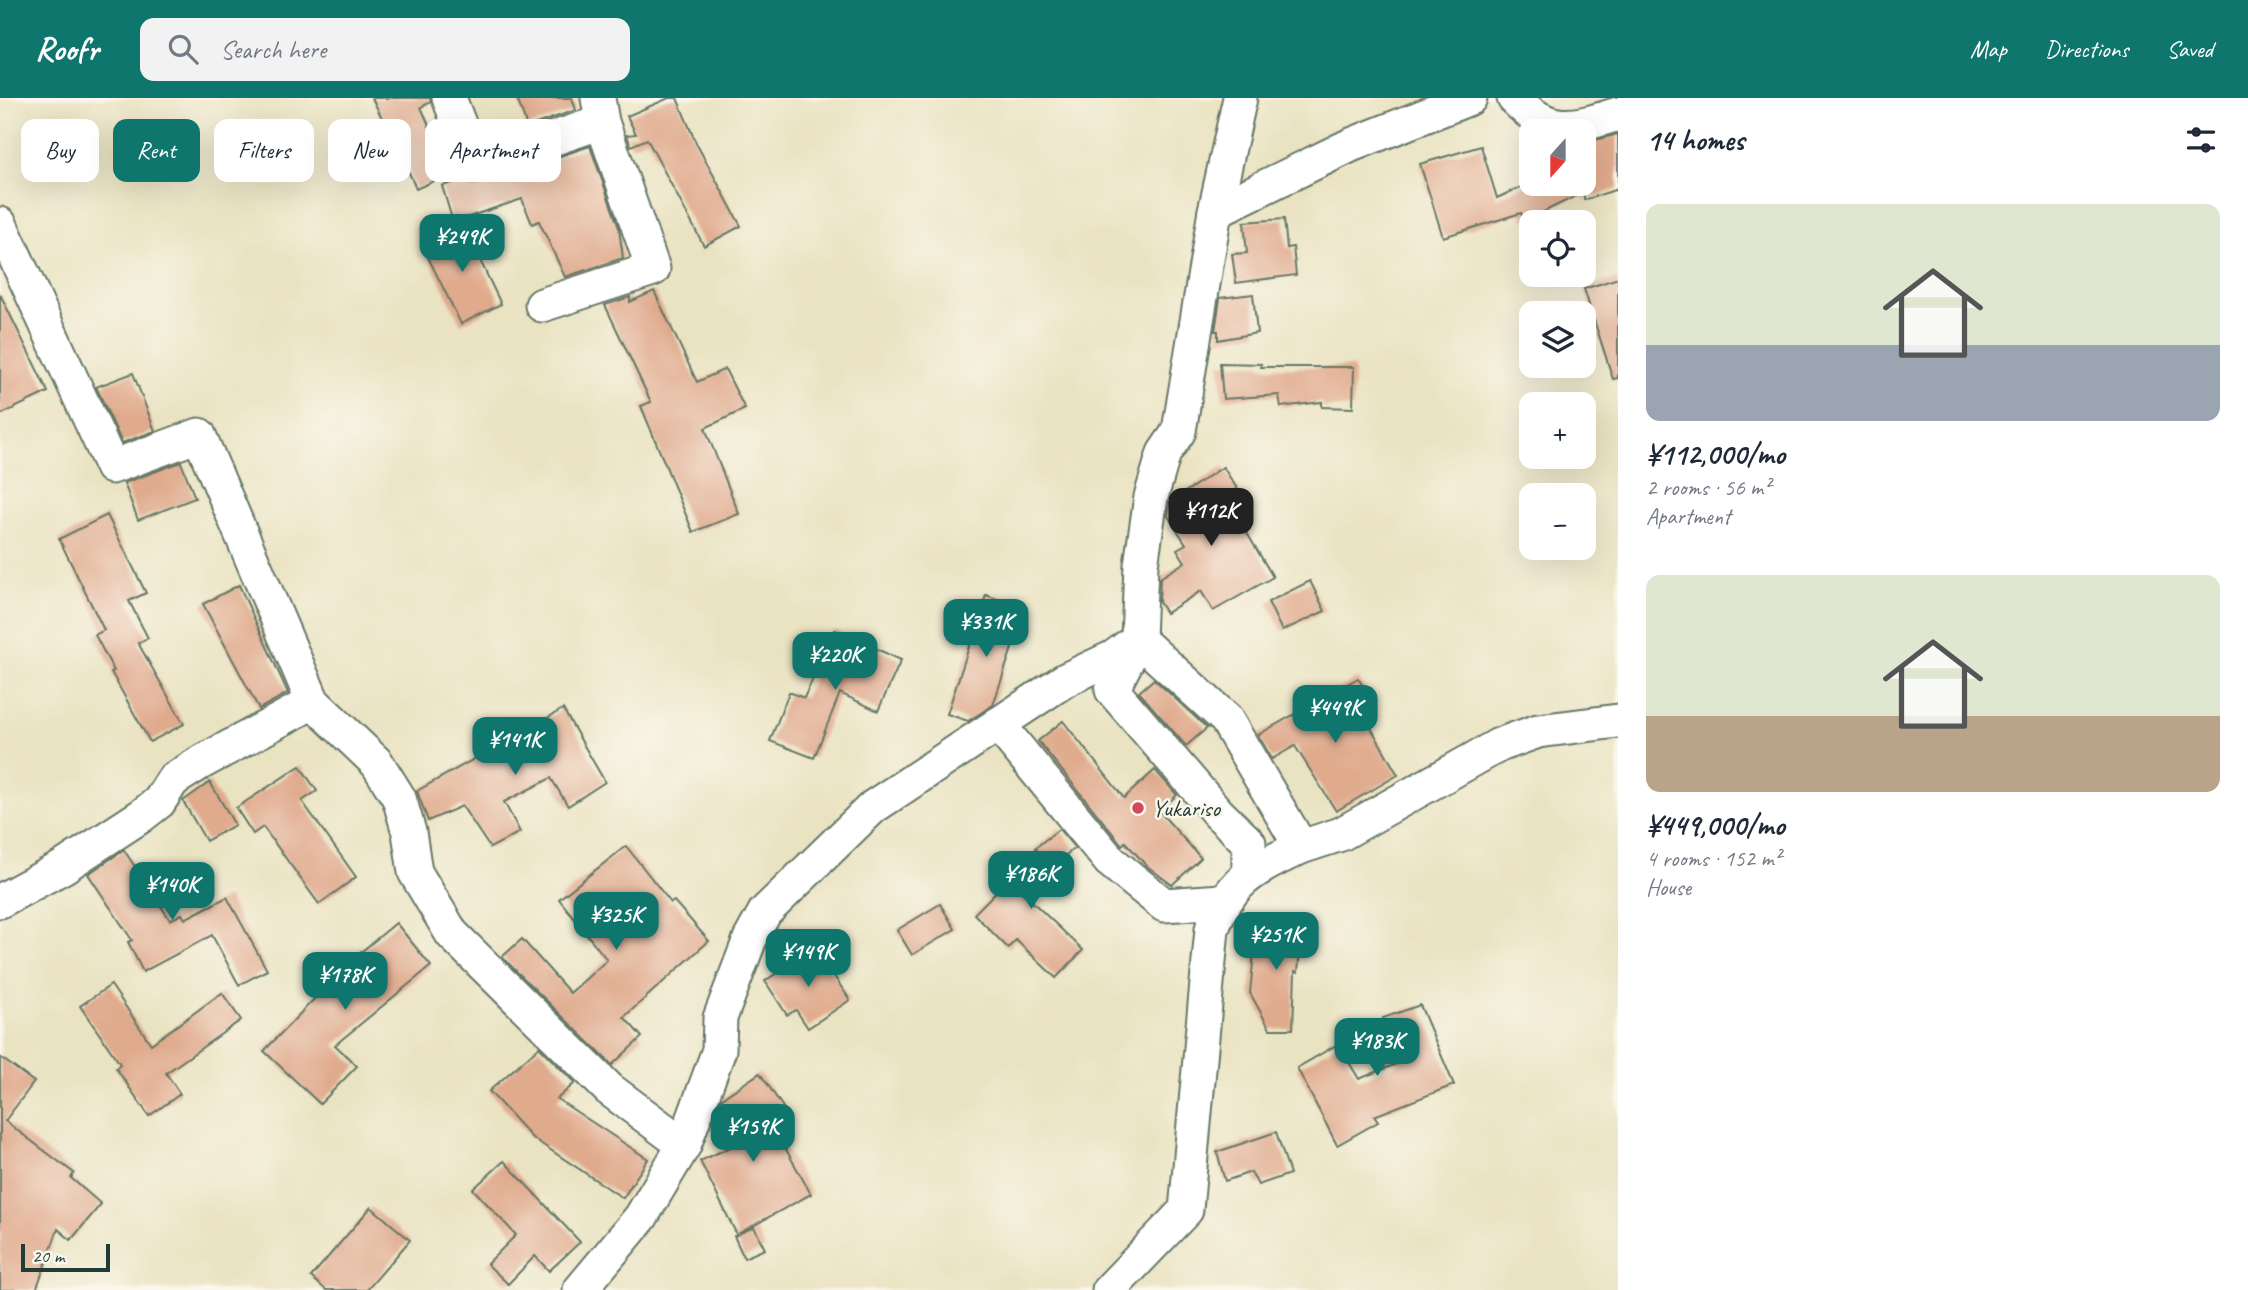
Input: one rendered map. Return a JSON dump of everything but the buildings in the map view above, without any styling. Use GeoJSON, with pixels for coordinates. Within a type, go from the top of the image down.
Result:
{"type":"FeatureCollection","features":[{"type":"Feature","properties":{"kind":"street"},"geometry":{"type":"LineString","coordinates":[[449,98],[475,166],[600,110],[653,269],[542,305]]}},
{"type":"Feature","properties":{"kind":"street"},"geometry":{"type":"LineString","coordinates":[[1240,98],[1215,211],[1179,431],[1164,453],[1151,497],[1142,565],[1138,639],[1112,690],[1218,813],[1249,843],[1249,873]]}},
{"type":"Feature","properties":{"kind":"street"},"geometry":{"type":"LineString","coordinates":[[1215,211],[1351,145],[1470,98]]}},
{"type":"Feature","properties":{"kind":"street"},"geometry":{"type":"LineString","coordinates":[[1514,98],[1530,116],[1552,126],[1581,126],[1618,114]]}},
{"type":"Feature","properties":{"kind":"street"},"geometry":{"type":"LineString","coordinates":[[0,224],[112,467],[199,435],[313,702],[376,763],[399,798],[409,832],[415,872],[452,934],[609,1089],[684,1145]]}},
{"type":"Feature","properties":{"kind":"street"},"geometry":{"type":"LineString","coordinates":[[580,1290],[641,1217],[684,1145],[719,1049],[720,1018],[750,939],[765,912],[873,807],[1065,680],[1114,657],[1138,639]]}},
{"type":"Feature","properties":{"kind":"street"},"geometry":{"type":"LineString","coordinates":[[1138,639],[1226,719],[1301,847]]}},
{"type":"Feature","properties":{"kind":"street"},"geometry":{"type":"LineString","coordinates":[[0,901],[64,867],[141,816],[159,802],[173,780],[313,702]]}},
{"type":"Feature","properties":{"kind":"street"},"geometry":{"type":"LineString","coordinates":[[1109,1290],[1186,1210],[1212,929],[1222,901],[1249,873],[1301,847],[1340,834],[1499,745],[1538,731],[1618,721]]}},
{"type":"Feature","properties":{"kind":"street"},"geometry":{"type":"LineString","coordinates":[[998,724],[1110,861],[1164,905],[1222,901]]}},
{"type":"Feature","properties":{"kind":"place","name":"Yukariso"},"geometry":{"type":"Point","coordinates":[1138,808]}}]}
